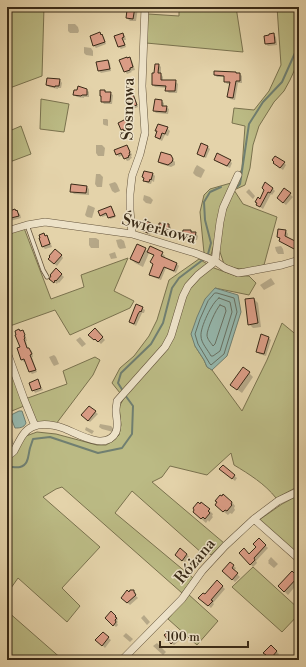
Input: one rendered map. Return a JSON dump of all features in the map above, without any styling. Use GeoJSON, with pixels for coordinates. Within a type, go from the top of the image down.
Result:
{"type":"FeatureCollection","features":[{"type":"Feature","properties":{"kind":"street","name":"Sosnowa"},"geometry":{"type":"LineString","coordinates":[[132,234],[130,204],[132,176],[140,154],[145,133],[142,86],[145,7]]}},
{"type":"Feature","properties":{"kind":"street"},"geometry":{"type":"LineString","coordinates":[[7,457],[13,452],[23,435],[34,426],[56,426],[98,441],[108,439],[116,433],[118,426],[116,409],[117,401],[161,352],[168,342],[183,296],[188,286],[198,275],[215,261],[223,208],[238,175]]}},
{"type":"Feature","properties":{"kind":"street","name":"Świerkowa"},"geometry":{"type":"LineString","coordinates":[[7,231],[27,225],[45,222],[132,234],[215,261],[225,268],[238,273],[282,265],[299,260]]}},
{"type":"Feature","properties":{"kind":"street"},"geometry":{"type":"LineString","coordinates":[[7,352],[34,426]]}},
{"type":"Feature","properties":{"kind":"street","name":"Różana"},"geometry":{"type":"LineString","coordinates":[[122,660],[182,599],[202,571],[225,546],[254,519],[278,501],[299,491]]}},
{"type":"Feature","properties":{"kind":"street"},"geometry":{"type":"LineString","coordinates":[[254,519],[299,559]]}},
{"type":"Feature","properties":{"kind":"lane"},"geometry":{"type":"LineString","coordinates":[[27,225],[42,270],[47,278]]}},
{"type":"Feature","properties":{"kind":"shaded area"},"geometry":{"type":"Polygon","coordinates":[[[7,7],[44,7],[42,76],[7,89],[7,7]]]}},
{"type":"Feature","properties":{"kind":"shaded area"},"geometry":{"type":"Polygon","coordinates":[[[179,7],[236,7],[243,52],[146,43],[148,14],[179,16],[179,7]]]}},
{"type":"Feature","properties":{"kind":"shaded area"},"geometry":{"type":"Polygon","coordinates":[[[277,7],[299,7],[299,60],[284,91],[274,102],[259,126],[253,145],[250,168],[245,185],[234,190],[243,204],[277,217],[264,265],[248,269],[240,269],[224,264],[219,249],[222,220],[242,168],[245,126],[232,123],[234,108],[254,110],[269,91],[281,65],[277,7]]]}},
{"type":"Feature","properties":{"kind":"shaded area"},"geometry":{"type":"Polygon","coordinates":[[[41,99],[69,104],[64,132],[40,129],[41,99]]]}},
{"type":"Feature","properties":{"kind":"shaded area"},"geometry":{"type":"Polygon","coordinates":[[[21,126],[31,154],[7,163],[7,132],[21,126]]]}},
{"type":"Feature","properties":{"kind":"shaded area"},"geometry":{"type":"Polygon","coordinates":[[[231,183],[211,255],[204,253],[200,212],[204,195],[210,189],[231,183]]]}},
{"type":"Feature","properties":{"kind":"shaded area"},"geometry":{"type":"Polygon","coordinates":[[[24,228],[51,299],[84,287],[81,275],[128,258],[114,291],[134,301],[130,308],[70,335],[55,310],[7,327],[7,234],[24,228]]]}},
{"type":"Feature","properties":{"kind":"shaded area"},"geometry":{"type":"Polygon","coordinates":[[[199,259],[214,268],[236,276],[249,276],[256,283],[249,295],[215,288],[195,346],[207,367],[212,370],[242,411],[267,360],[282,323],[299,337],[299,486],[276,498],[262,484],[234,465],[231,453],[207,475],[170,466],[162,477],[152,482],[224,543],[211,555],[206,551],[203,554],[132,491],[115,513],[193,578],[182,593],[62,487],[56,489],[43,497],[100,547],[62,588],[80,606],[67,622],[18,578],[11,588],[7,585],[7,460],[26,436],[37,432],[56,434],[97,445],[106,445],[119,435],[121,425],[119,407],[124,398],[112,383],[120,368],[134,356],[149,336],[157,320],[169,280],[199,259]]]}},
{"type":"Feature","properties":{"kind":"shaded area"},"geometry":{"type":"Polygon","coordinates":[[[95,357],[100,360],[93,375],[56,424],[41,422],[34,419],[25,399],[67,384],[63,371],[95,357]]]}},
{"type":"Feature","properties":{"kind":"shaded area"},"geometry":{"type":"Polygon","coordinates":[[[13,376],[24,406],[7,413],[7,378],[13,376]]]}},
{"type":"Feature","properties":{"kind":"shaded area"},"geometry":{"type":"Polygon","coordinates":[[[299,495],[299,555],[259,520],[282,504],[299,495]]]}},
{"type":"Feature","properties":{"kind":"shaded area"},"geometry":{"type":"Polygon","coordinates":[[[253,567],[299,609],[299,614],[282,632],[232,587],[253,567]]]}},
{"type":"Feature","properties":{"kind":"shaded area"},"geometry":{"type":"Polygon","coordinates":[[[188,594],[218,621],[197,645],[168,619],[188,594]]]}},
{"type":"Feature","properties":{"kind":"shaded area"},"geometry":{"type":"Polygon","coordinates":[[[7,611],[63,660],[7,660],[7,611]]]}},
{"type":"Feature","properties":{"kind":"water"},"geometry":{"type":"Polygon","coordinates":[[[215,288],[238,295],[241,312],[227,356],[212,370],[207,367],[195,346],[191,334],[205,299],[215,288]]]}},
{"type":"Feature","properties":{"kind":"water"},"geometry":{"type":"Polygon","coordinates":[[[22,411],[26,423],[23,427],[15,428],[11,415],[22,411]]]}},
{"type":"Feature","properties":{"kind":"building"},"geometry":{"type":"Polygon","coordinates":[[[123,7],[135,7],[133,19],[126,18],[127,10],[123,7]]]}},
{"type":"Feature","properties":{"kind":"building"},"geometry":{"type":"Polygon","coordinates":[[[100,32],[105,42],[93,46],[90,36],[100,32]]]}},
{"type":"Feature","properties":{"kind":"building"},"geometry":{"type":"Polygon","coordinates":[[[123,33],[124,37],[122,38],[125,45],[118,47],[114,36],[123,33]]]}},
{"type":"Feature","properties":{"kind":"building"},"geometry":{"type":"Polygon","coordinates":[[[274,33],[275,43],[265,44],[264,36],[274,33]]]}},
{"type":"Feature","properties":{"kind":"building"},"geometry":{"type":"Polygon","coordinates":[[[130,57],[133,67],[124,72],[119,60],[130,57]]]}},
{"type":"Feature","properties":{"kind":"building"},"geometry":{"type":"Polygon","coordinates":[[[108,60],[110,69],[98,71],[96,62],[108,60]]]}},
{"type":"Feature","properties":{"kind":"building"},"geometry":{"type":"Polygon","coordinates":[[[155,64],[159,64],[158,73],[161,73],[161,80],[176,80],[175,91],[165,91],[166,86],[152,85],[152,73],[154,73],[155,64]]]}},
{"type":"Feature","properties":{"kind":"building"},"geometry":{"type":"Polygon","coordinates":[[[214,71],[240,73],[240,81],[236,81],[233,98],[227,97],[230,82],[224,82],[224,76],[214,75],[214,71]]]}},
{"type":"Feature","properties":{"kind":"building"},"geometry":{"type":"Polygon","coordinates":[[[47,78],[60,79],[59,86],[55,87],[46,85],[47,78]]]}},
{"type":"Feature","properties":{"kind":"building"},"geometry":{"type":"Polygon","coordinates":[[[78,86],[87,89],[87,95],[73,95],[74,90],[77,90],[78,86]]]}},
{"type":"Feature","properties":{"kind":"building"},"geometry":{"type":"Polygon","coordinates":[[[100,90],[111,92],[110,102],[101,102],[100,90]]]}},
{"type":"Feature","properties":{"kind":"building"},"geometry":{"type":"Polygon","coordinates":[[[133,94],[137,105],[130,107],[126,96],[133,94]]]}},
{"type":"Feature","properties":{"kind":"building"},"geometry":{"type":"Polygon","coordinates":[[[155,99],[162,100],[162,106],[167,106],[166,112],[153,111],[155,99]]]}},
{"type":"Feature","properties":{"kind":"building"},"geometry":{"type":"Polygon","coordinates":[[[126,119],[130,128],[124,131],[123,129],[121,130],[118,123],[126,119]]]}},
{"type":"Feature","properties":{"kind":"building"},"geometry":{"type":"Polygon","coordinates":[[[158,124],[168,127],[165,134],[162,133],[160,139],[155,137],[157,131],[155,131],[158,124]]]}},
{"type":"Feature","properties":{"kind":"building"},"geometry":{"type":"Polygon","coordinates":[[[201,143],[208,146],[204,157],[197,154],[201,143]]]}},
{"type":"Feature","properties":{"kind":"building"},"geometry":{"type":"Polygon","coordinates":[[[127,145],[130,152],[129,157],[124,159],[121,153],[116,155],[114,150],[127,145]]]}},
{"type":"Feature","properties":{"kind":"building"},"geometry":{"type":"Polygon","coordinates":[[[161,152],[171,155],[173,159],[172,162],[168,165],[158,162],[161,152]]]}},
{"type":"Feature","properties":{"kind":"building"},"geometry":{"type":"Polygon","coordinates":[[[217,153],[231,160],[227,166],[214,160],[217,153]]]}},
{"type":"Feature","properties":{"kind":"building"},"geometry":{"type":"Polygon","coordinates":[[[275,156],[285,162],[280,168],[273,163],[274,162],[272,160],[275,156]]]}},
{"type":"Feature","properties":{"kind":"building"},"geometry":{"type":"Polygon","coordinates":[[[144,171],[153,173],[149,182],[143,181],[144,178],[142,177],[144,171]]]}},
{"type":"Feature","properties":{"kind":"building"},"geometry":{"type":"Polygon","coordinates":[[[265,182],[273,188],[270,193],[268,192],[260,207],[256,205],[257,203],[255,202],[258,197],[260,199],[264,190],[262,188],[265,182]]]}},
{"type":"Feature","properties":{"kind":"building"},"geometry":{"type":"Polygon","coordinates":[[[71,184],[87,186],[86,193],[70,192],[71,184]]]}},
{"type":"Feature","properties":{"kind":"building"},"geometry":{"type":"Polygon","coordinates":[[[284,188],[291,193],[283,203],[277,198],[284,188]]]}},
{"type":"Feature","properties":{"kind":"building"},"geometry":{"type":"Polygon","coordinates":[[[111,206],[115,216],[108,218],[106,213],[100,216],[98,211],[111,206]]]}},
{"type":"Feature","properties":{"kind":"building"},"geometry":{"type":"Polygon","coordinates":[[[15,209],[16,211],[17,210],[19,216],[7,219],[7,212],[15,209]]]}},
{"type":"Feature","properties":{"kind":"building"},"geometry":{"type":"Polygon","coordinates":[[[144,220],[151,223],[148,233],[141,230],[144,220]]]}},
{"type":"Feature","properties":{"kind":"building"},"geometry":{"type":"Polygon","coordinates":[[[159,223],[169,224],[169,232],[159,232],[159,223]]]}},
{"type":"Feature","properties":{"kind":"building"},"geometry":{"type":"Polygon","coordinates":[[[278,229],[286,230],[285,236],[299,243],[296,250],[279,241],[280,238],[277,237],[278,229]]]}},
{"type":"Feature","properties":{"kind":"building"},"geometry":{"type":"Polygon","coordinates":[[[183,230],[191,230],[191,232],[196,232],[195,238],[182,237],[183,230]]]}},
{"type":"Feature","properties":{"kind":"building"},"geometry":{"type":"Polygon","coordinates":[[[44,233],[45,236],[47,235],[50,244],[42,247],[39,235],[44,233]]]}},
{"type":"Feature","properties":{"kind":"building"},"geometry":{"type":"Polygon","coordinates":[[[137,244],[146,248],[139,263],[130,259],[137,244]]]}},
{"type":"Feature","properties":{"kind":"building"},"geometry":{"type":"Polygon","coordinates":[[[150,246],[163,252],[161,256],[177,263],[174,271],[164,267],[159,278],[149,275],[153,264],[150,262],[154,255],[147,252],[150,246]]]}},
{"type":"Feature","properties":{"kind":"building"},"geometry":{"type":"Polygon","coordinates":[[[55,249],[62,255],[54,264],[48,259],[55,249]]]}},
{"type":"Feature","properties":{"kind":"building"},"geometry":{"type":"Polygon","coordinates":[[[56,268],[62,274],[56,281],[55,280],[54,283],[49,279],[51,276],[50,275],[56,268]]]}},
{"type":"Feature","properties":{"kind":"building"},"geometry":{"type":"Polygon","coordinates":[[[254,298],[258,323],[248,325],[245,299],[254,298]]]}},
{"type":"Feature","properties":{"kind":"building"},"geometry":{"type":"Polygon","coordinates":[[[136,304],[143,307],[134,324],[129,322],[136,304]]]}},
{"type":"Feature","properties":{"kind":"building"},"geometry":{"type":"Polygon","coordinates":[[[95,328],[103,337],[98,342],[88,335],[95,328]]]}},
{"type":"Feature","properties":{"kind":"building"},"geometry":{"type":"Polygon","coordinates":[[[19,329],[20,331],[23,330],[25,335],[24,339],[27,348],[29,348],[32,354],[30,355],[36,370],[29,372],[24,359],[21,360],[17,348],[20,347],[15,335],[15,331],[19,329]]]}},
{"type":"Feature","properties":{"kind":"building"},"geometry":{"type":"Polygon","coordinates":[[[261,334],[269,337],[264,354],[256,352],[261,334]]]}},
{"type":"Feature","properties":{"kind":"building"},"geometry":{"type":"Polygon","coordinates":[[[243,367],[250,372],[237,390],[230,385],[243,367]]]}},
{"type":"Feature","properties":{"kind":"building"},"geometry":{"type":"Polygon","coordinates":[[[38,379],[41,388],[32,391],[29,383],[38,379]]]}},
{"type":"Feature","properties":{"kind":"building"},"geometry":{"type":"Polygon","coordinates":[[[89,406],[96,411],[88,421],[81,415],[89,406]]]}},
{"type":"Feature","properties":{"kind":"building"},"geometry":{"type":"Polygon","coordinates":[[[223,465],[235,475],[232,479],[219,469],[223,465]]]}},
{"type":"Feature","properties":{"kind":"building"},"geometry":{"type":"Polygon","coordinates":[[[223,494],[232,502],[232,505],[227,511],[225,510],[223,512],[215,505],[217,502],[215,501],[220,495],[222,496],[223,494]]]}},
{"type":"Feature","properties":{"kind":"building"},"geometry":{"type":"Polygon","coordinates":[[[198,502],[200,504],[201,502],[210,509],[208,511],[210,513],[205,519],[203,517],[201,519],[193,512],[193,508],[198,502]]]}},
{"type":"Feature","properties":{"kind":"building"},"geometry":{"type":"Polygon","coordinates":[[[259,538],[266,545],[254,558],[255,560],[250,565],[239,553],[244,548],[249,554],[256,547],[253,544],[259,538]]]}},
{"type":"Feature","properties":{"kind":"building"},"geometry":{"type":"Polygon","coordinates":[[[180,548],[187,554],[182,561],[175,555],[180,548]]]}},
{"type":"Feature","properties":{"kind":"building"},"geometry":{"type":"Polygon","coordinates":[[[230,562],[234,565],[232,568],[238,573],[232,580],[222,571],[230,562]]]}},
{"type":"Feature","properties":{"kind":"building"},"geometry":{"type":"Polygon","coordinates":[[[292,571],[298,577],[284,592],[278,586],[292,571]]]}},
{"type":"Feature","properties":{"kind":"building"},"geometry":{"type":"Polygon","coordinates":[[[217,580],[223,586],[208,606],[198,598],[203,593],[205,594],[217,580]]]}},
{"type":"Feature","properties":{"kind":"building"},"geometry":{"type":"Polygon","coordinates":[[[127,590],[129,592],[130,590],[134,590],[136,595],[127,603],[121,598],[127,590]]]}},
{"type":"Feature","properties":{"kind":"building"},"geometry":{"type":"Polygon","coordinates":[[[111,611],[117,618],[113,626],[105,618],[111,611]]]}},
{"type":"Feature","properties":{"kind":"building"},"geometry":{"type":"Polygon","coordinates":[[[170,630],[177,638],[171,644],[164,635],[170,630]]]}},
{"type":"Feature","properties":{"kind":"building"},"geometry":{"type":"Polygon","coordinates":[[[103,632],[109,637],[102,646],[95,640],[103,632]]]}},
{"type":"Feature","properties":{"kind":"building"},"geometry":{"type":"Polygon","coordinates":[[[271,645],[277,651],[272,657],[275,660],[267,660],[264,657],[266,655],[263,653],[271,645]]]}},
{"type":"Feature","properties":{"kind":"waterway"},"geometry":{"type":"LineString","coordinates":[[237,187],[240,184],[249,124],[263,102],[282,82],[299,44]]}},
{"type":"Feature","properties":{"kind":"waterway"},"geometry":{"type":"LineString","coordinates":[[208,254],[211,243],[205,220],[204,202],[210,192],[221,187]]}},
{"type":"Feature","properties":{"kind":"waterway"},"geometry":{"type":"LineString","coordinates":[[123,391],[118,383],[121,373],[151,344],[163,323],[172,288],[179,278],[204,259]]}},
{"type":"Feature","properties":{"kind":"waterway"},"geometry":{"type":"LineString","coordinates":[[7,468],[20,467],[25,464],[28,459],[33,439],[50,437],[98,453],[122,448],[132,434],[133,406],[125,395]]}}]}
